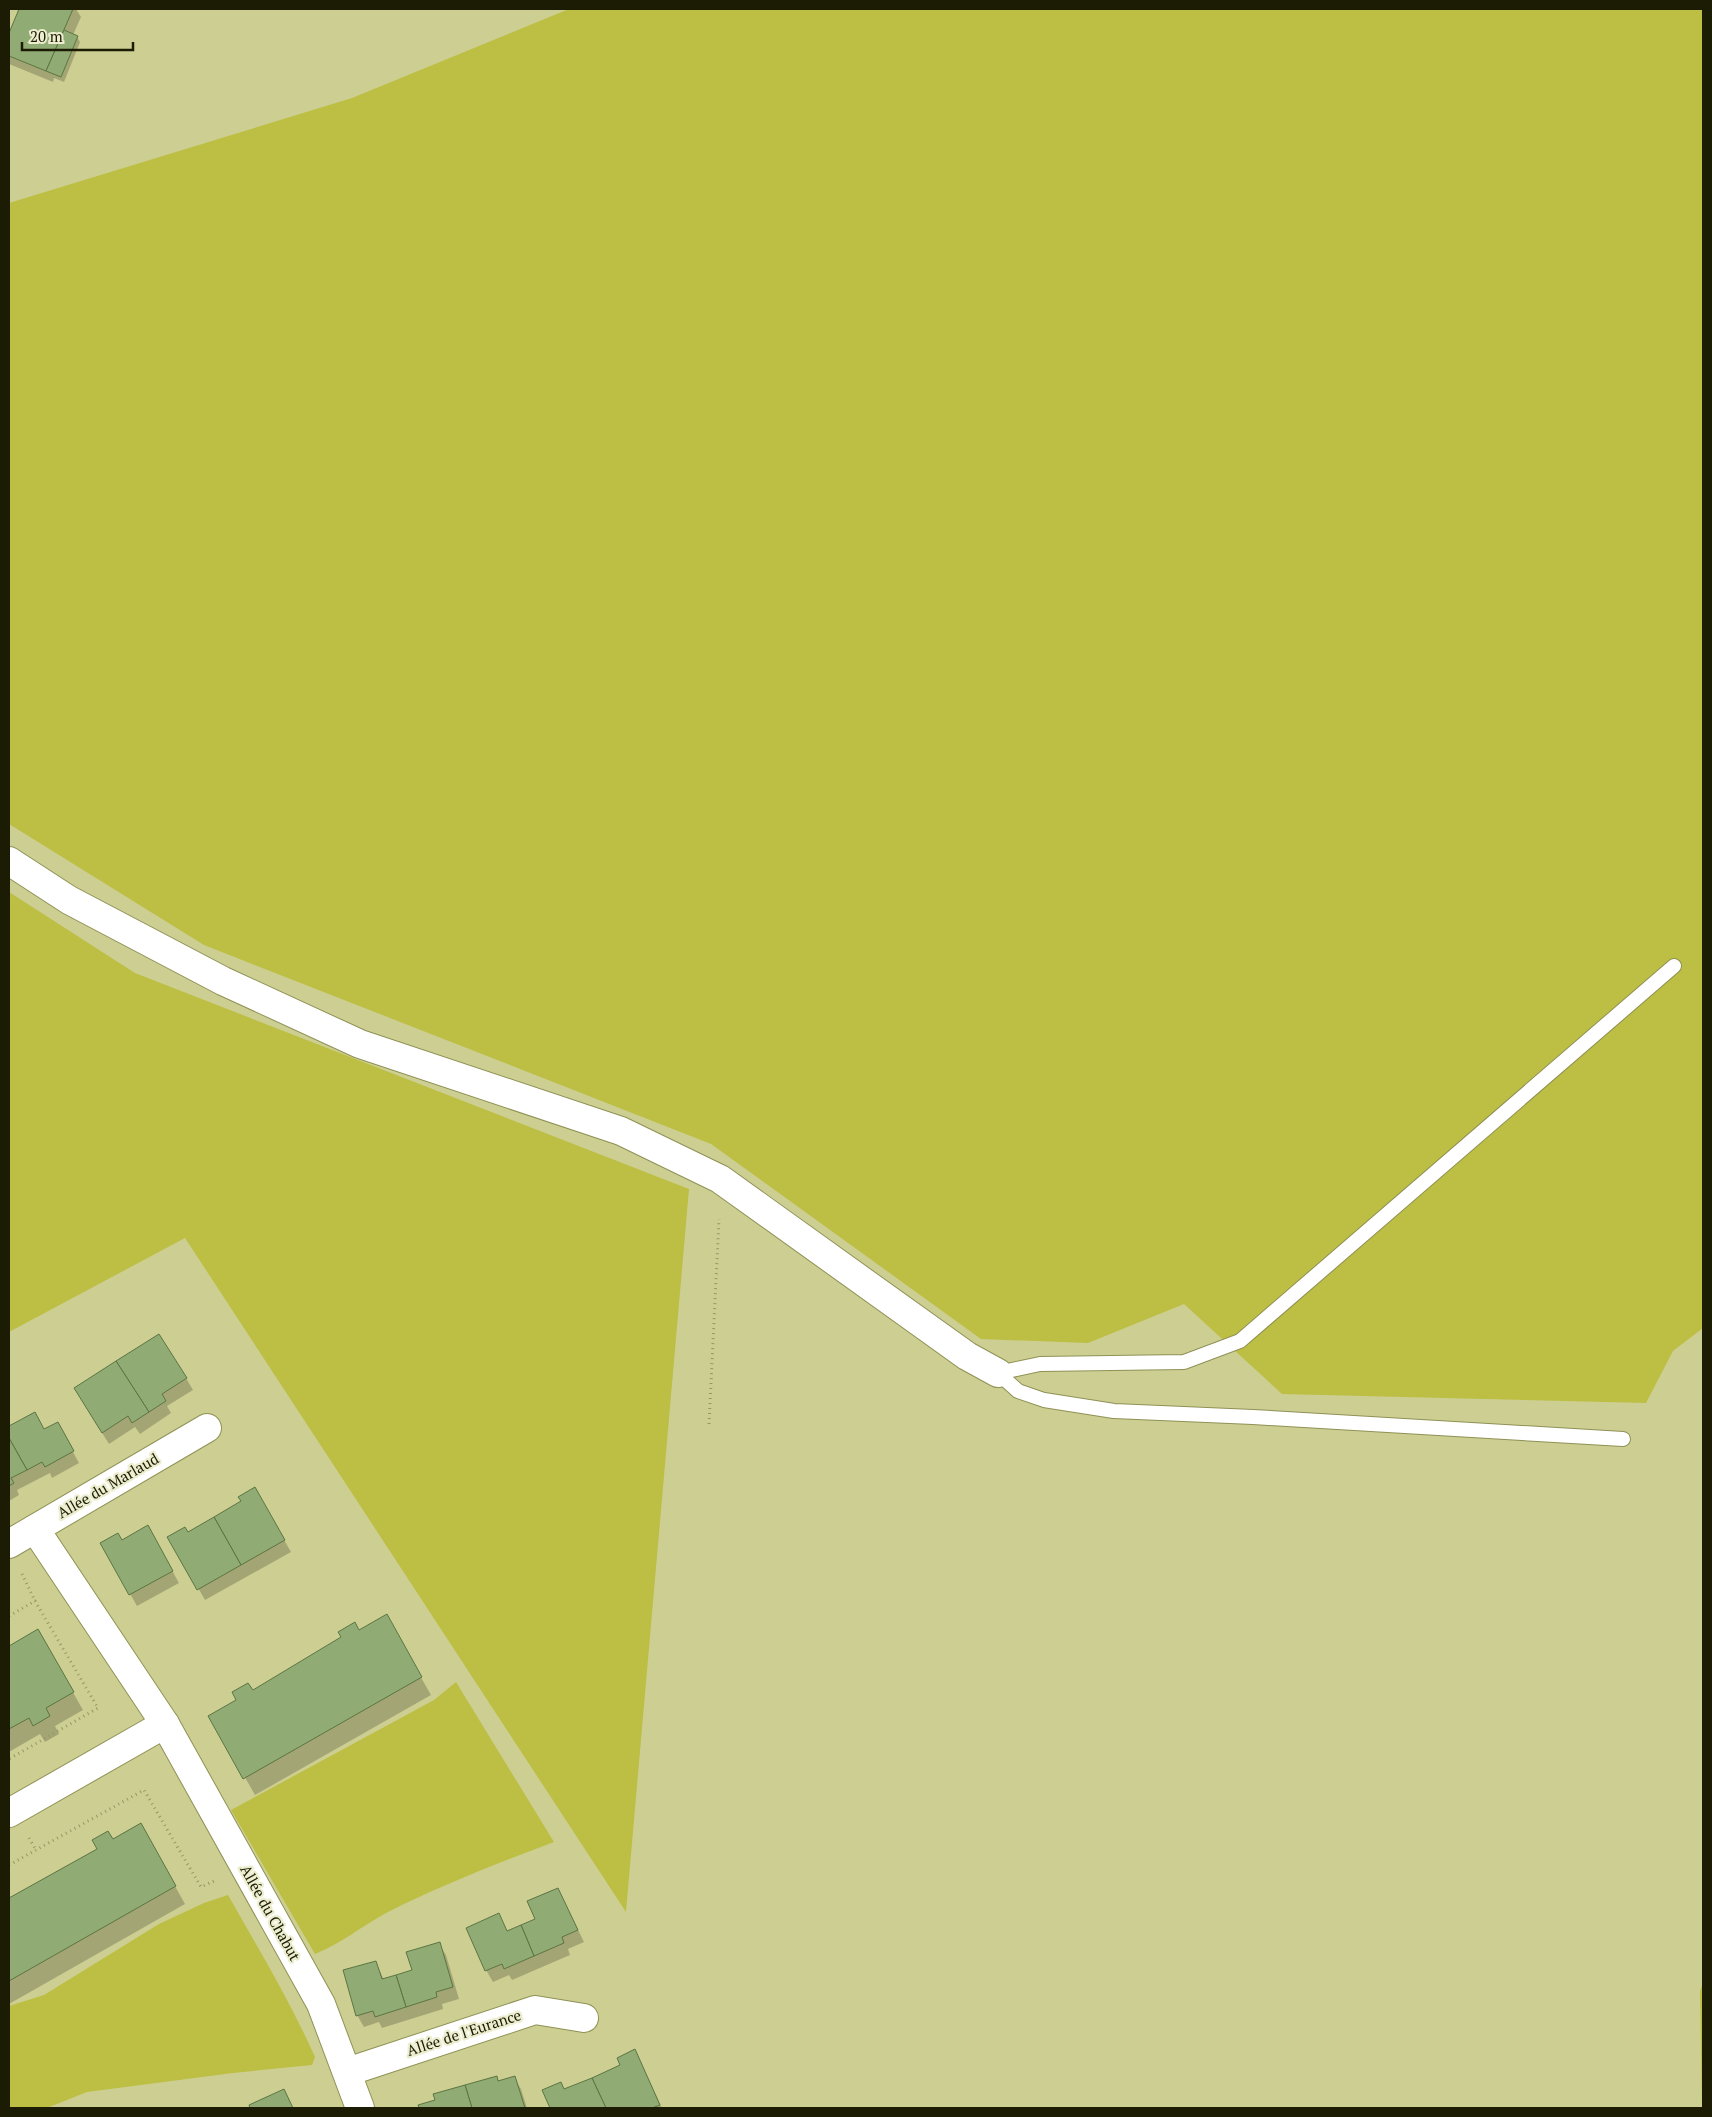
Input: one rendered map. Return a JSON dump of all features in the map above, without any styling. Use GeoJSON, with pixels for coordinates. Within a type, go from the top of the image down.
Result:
{"type":"FeatureCollection","features":[{"type":"Feature","properties":{"kind":"street"},"geometry":{"type":"LineString","coordinates":[[9,860],[69,900],[197,967],[360,1044],[621,1131],[720,1179],[966,1356],[998,1373]]}},
{"type":"Feature","properties":{"kind":"street","name":"Allée du Marlaud"},"geometry":{"type":"LineString","coordinates":[[9,1544],[207,1428]]}},
{"type":"Feature","properties":{"kind":"street","name":"Allée du Chabut"},"geometry":{"type":"LineString","coordinates":[[35,1529],[165,1724],[321,2004],[360,2108]]}},
{"type":"Feature","properties":{"kind":"street"},"geometry":{"type":"LineString","coordinates":[[9,1812],[165,1724]]}},
{"type":"Feature","properties":{"kind":"street","name":"Allée de l'Eurance"},"geometry":{"type":"LineString","coordinates":[[347,2072],[535,2010],[584,2018]]}},
{"type":"Feature","properties":{"kind":"lane"},"geometry":{"type":"LineString","coordinates":[[998,1373],[1040,1364],[1184,1362],[1240,1341],[1674,966]]}},
{"type":"Feature","properties":{"kind":"lane"},"geometry":{"type":"LineString","coordinates":[[998,1373],[1018,1391],[1044,1400],[1114,1410],[1623,1439]]}},
{"type":"Feature","properties":{"kind":"path"},"geometry":{"type":"LineString","coordinates":[[709,1424],[720,1179]]}},
{"type":"Feature","properties":{"kind":"path"},"geometry":{"type":"LineString","coordinates":[[9,1759],[98,1708],[35,1601],[19,1569]]}},
{"type":"Feature","properties":{"kind":"path"},"geometry":{"type":"LineString","coordinates":[[9,1616],[35,1601]]}},
{"type":"Feature","properties":{"kind":"path"},"geometry":{"type":"LineString","coordinates":[[9,1865],[144,1790],[201,1887],[217,1879]]}},
{"type":"Feature","properties":{"kind":"shaded area"},"geometry":{"type":"Polygon","coordinates":[[[569,9],[1703,9],[1703,1328],[1673,1351],[1646,1403],[1282,1394],[1184,1304],[1088,1343],[981,1339],[711,1144],[204,945],[9,824],[9,203],[352,98],[569,9]]]}},
{"type":"Feature","properties":{"kind":"shaded area"},"geometry":{"type":"Polygon","coordinates":[[[9,892],[135,973],[689,1189],[626,1912],[185,1238],[9,1332],[9,892]]]}},
{"type":"Feature","properties":{"kind":"shaded area"},"geometry":{"type":"Polygon","coordinates":[[[456,1682],[554,1842],[408,1902],[315,1954],[231,1810],[434,1700],[456,1682]]]}},
{"type":"Feature","properties":{"kind":"shaded area"},"geometry":{"type":"Polygon","coordinates":[[[228,1895],[305,2036],[315,2057],[312,2065],[87,2092],[47,2108],[9,2108],[9,2006],[44,1995],[159,1924],[204,1903],[228,1895]]]}},
{"type":"Feature","properties":{"kind":"shaded area"},"geometry":{"type":"Polygon","coordinates":[[[1703,1983],[1703,2108],[1702,2108],[1700,1991],[1703,1983]]]}},
{"type":"Feature","properties":{"kind":"building"},"geometry":{"type":"Polygon","coordinates":[[[19,9],[73,9],[46,71],[9,56],[9,33],[19,9]]]}},
{"type":"Feature","properties":{"kind":"building"},"geometry":{"type":"Polygon","coordinates":[[[64,30],[78,36],[61,77],[46,71],[64,30]]]}},
{"type":"Feature","properties":{"kind":"building"},"geometry":{"type":"Polygon","coordinates":[[[159,1334],[187,1378],[162,1394],[166,1401],[149,1412],[116,1361],[159,1334]]]}},
{"type":"Feature","properties":{"kind":"building"},"geometry":{"type":"Polygon","coordinates":[[[116,1361],[149,1412],[132,1423],[128,1416],[102,1433],[74,1388],[116,1361]]]}},
{"type":"Feature","properties":{"kind":"building"},"geometry":{"type":"Polygon","coordinates":[[[35,1412],[44,1429],[58,1422],[74,1451],[45,1467],[42,1462],[27,1470],[9,1438],[9,1426],[35,1412]]]}},
{"type":"Feature","properties":{"kind":"building"},"geometry":{"type":"Polygon","coordinates":[[[9,1438],[27,1470],[11,1478],[14,1483],[9,1486],[9,1438]]]}},
{"type":"Feature","properties":{"kind":"building"},"geometry":{"type":"Polygon","coordinates":[[[255,1487],[285,1540],[241,1565],[214,1517],[241,1501],[238,1497],[255,1487]]]}},
{"type":"Feature","properties":{"kind":"building"},"geometry":{"type":"Polygon","coordinates":[[[214,1517],[241,1565],[197,1590],[167,1537],[185,1527],[188,1532],[214,1517]]]}},
{"type":"Feature","properties":{"kind":"building"},"geometry":{"type":"Polygon","coordinates":[[[148,1525],[173,1571],[129,1595],[100,1543],[118,1533],[122,1540],[148,1525]]]}},
{"type":"Feature","properties":{"kind":"building"},"geometry":{"type":"Polygon","coordinates":[[[387,1614],[422,1677],[243,1779],[208,1716],[236,1700],[232,1692],[248,1683],[253,1690],[341,1637],[338,1632],[355,1622],[359,1630],[387,1614]]]}},
{"type":"Feature","properties":{"kind":"building"},"geometry":{"type":"Polygon","coordinates":[[[38,1629],[74,1692],[46,1708],[50,1716],[33,1726],[29,1718],[9,1729],[9,1646],[38,1629]]]}},
{"type":"Feature","properties":{"kind":"building"},"geometry":{"type":"Polygon","coordinates":[[[141,1823],[176,1886],[9,1981],[9,1898],[97,1849],[92,1840],[108,1831],[113,1839],[141,1823]]]}},
{"type":"Feature","properties":{"kind":"building"},"geometry":{"type":"Polygon","coordinates":[[[558,1888],[578,1930],[562,1937],[564,1943],[534,1956],[521,1925],[535,1919],[527,1901],[558,1888]]]}},
{"type":"Feature","properties":{"kind":"building"},"geometry":{"type":"Polygon","coordinates":[[[499,1913],[507,1931],[521,1925],[534,1956],[504,1969],[502,1964],[485,1971],[466,1928],[499,1913]]]}},
{"type":"Feature","properties":{"kind":"building"},"geometry":{"type":"Polygon","coordinates":[[[440,1942],[453,1987],[436,1992],[437,1997],[406,2007],[396,1975],[412,1970],[406,1952],[440,1942]]]}},
{"type":"Feature","properties":{"kind":"building"},"geometry":{"type":"Polygon","coordinates":[[[376,1961],[382,1979],[396,1975],[406,2007],[375,2017],[373,2011],[356,2016],[343,1970],[376,1961]]]}},
{"type":"Feature","properties":{"kind":"building"},"geometry":{"type":"Polygon","coordinates":[[[635,2049],[660,2105],[652,2108],[606,2108],[592,2078],[620,2065],[617,2058],[635,2049]]]}},
{"type":"Feature","properties":{"kind":"building"},"geometry":{"type":"Polygon","coordinates":[[[497,2076],[498,2081],[515,2076],[525,2108],[472,2108],[465,2085],[497,2076]]]}},
{"type":"Feature","properties":{"kind":"building"},"geometry":{"type":"Polygon","coordinates":[[[592,2078],[606,2108],[550,2108],[542,2090],[561,2082],[564,2089],[592,2078]]]}},
{"type":"Feature","properties":{"kind":"building"},"geometry":{"type":"Polygon","coordinates":[[[465,2085],[472,2108],[419,2108],[418,2105],[435,2100],[433,2094],[465,2085]]]}},
{"type":"Feature","properties":{"kind":"building"},"geometry":{"type":"Polygon","coordinates":[[[284,2089],[293,2108],[250,2108],[249,2105],[284,2089]]]}}]}
